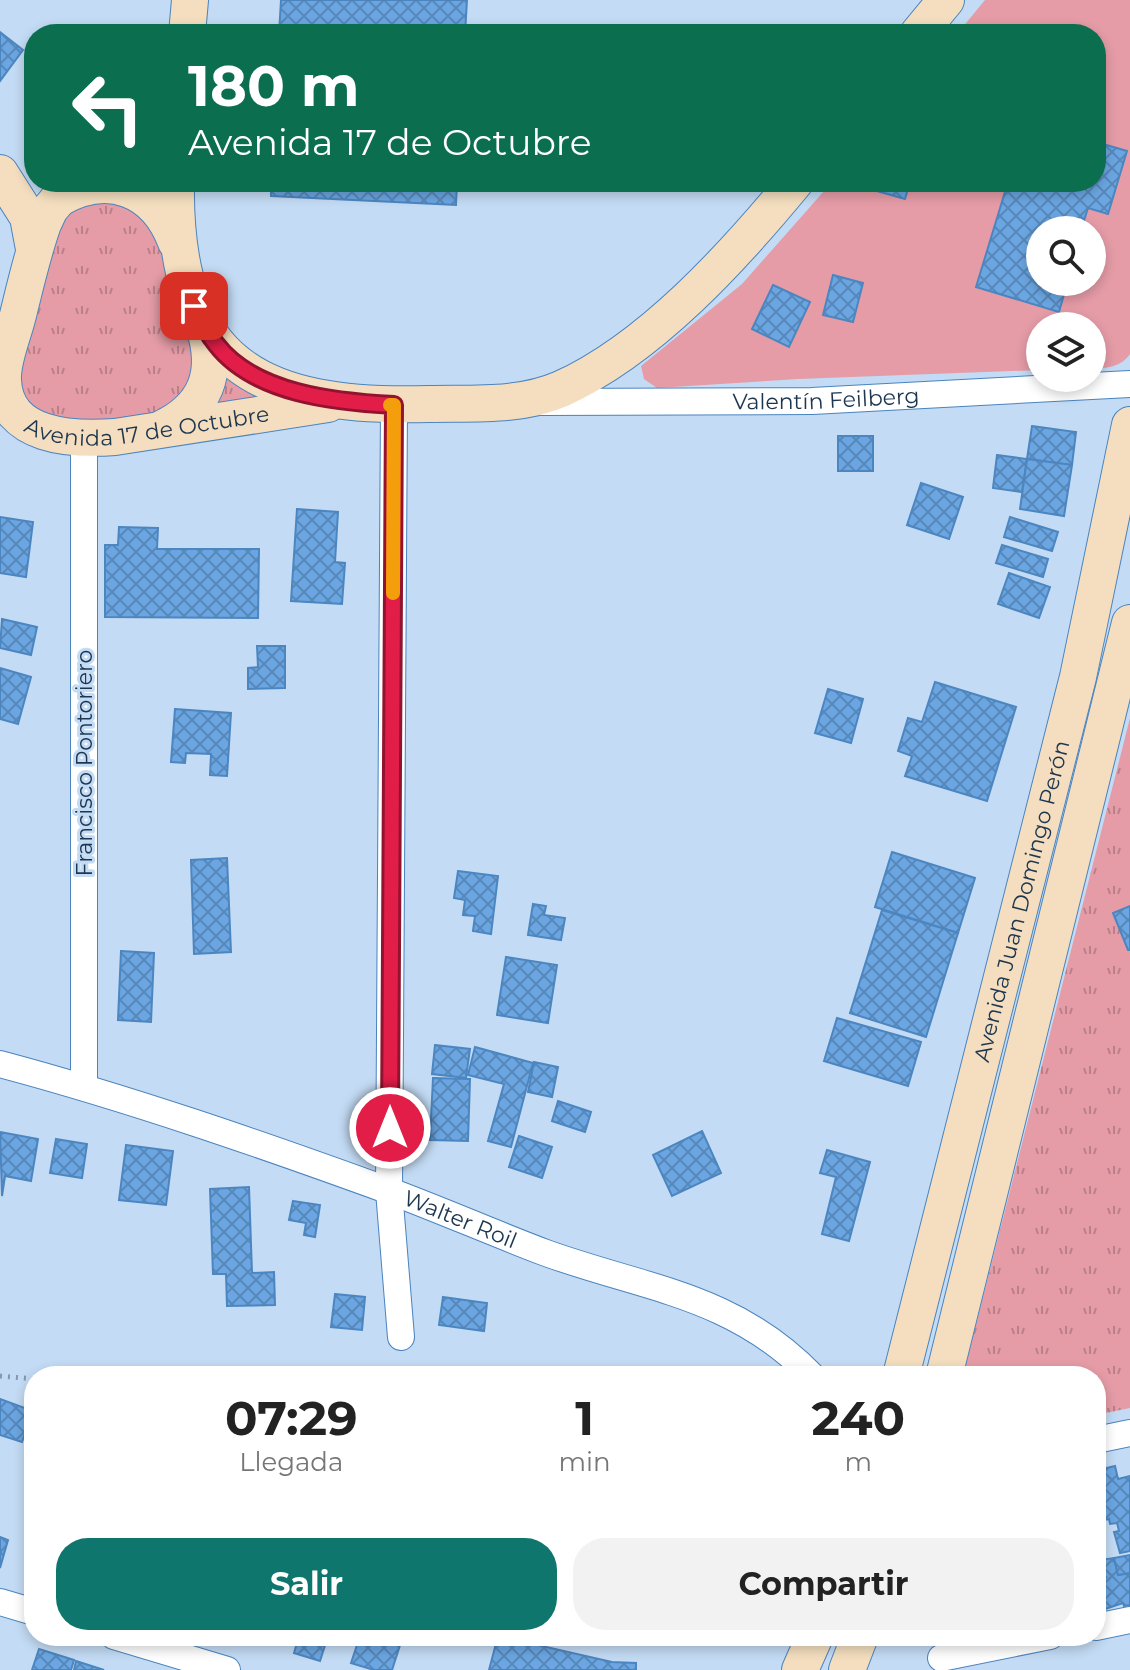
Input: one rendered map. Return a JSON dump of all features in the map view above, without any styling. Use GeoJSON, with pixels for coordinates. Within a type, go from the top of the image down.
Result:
{"type":"FeatureCollection","features":[{"type":"Feature","properties":{"kind":"street"},"geometry":{"type":"LineString","coordinates":[[926,24],[946,0]]}},
{"type":"Feature","properties":{"kind":"street"},"geometry":{"type":"LineString","coordinates":[[0,161],[24,169]]}},
{"type":"Feature","properties":{"kind":"street"},"geometry":{"type":"LineString","coordinates":[[0,173],[28,217],[34,249]]}},
{"type":"Feature","properties":{"kind":"street","name":"Avenida 17 de Octubre"},"geometry":{"type":"LineString","coordinates":[[73,192],[43,224],[1,381],[10,404],[29,425],[53,435],[84,440],[341,402],[394,405],[520,402],[559,390],[623,352],[696,291],[786,192]]}},
{"type":"Feature","properties":{"kind":"street"},"geometry":{"type":"LineString","coordinates":[[133,192],[155,205],[165,217],[177,243]]}},
{"type":"Feature","properties":{"kind":"street","name":"Avenida 17 de Octubre"},"geometry":{"type":"LineString","coordinates":[[176,192],[177,243],[187,288],[203,326],[215,344],[240,367],[274,383],[341,402]]}},
{"type":"Feature","properties":{"kind":"street"},"geometry":{"type":"LineString","coordinates":[[161,429],[187,414],[203,392],[212,356],[203,326]]}},
{"type":"Feature","properties":{"kind":"street","name":"Valentín Feilberg"},"geometry":{"type":"LineString","coordinates":[[520,402],[812,401],[1130,384]]}},
{"type":"Feature","properties":{"kind":"street"},"geometry":{"type":"LineString","coordinates":[[394,405],[389,1191],[401,1337]]}},
{"type":"Feature","properties":{"kind":"street","name":"Avenida Juan Domingo Perón"},"geometry":{"type":"LineString","coordinates":[[904,1366],[1078,677],[1130,425]]}},
{"type":"Feature","properties":{"kind":"street","name":"Francisco Pontoriero"},"geometry":{"type":"LineString","coordinates":[[84,440],[84,1087]]}},
{"type":"Feature","properties":{"kind":"street","name":"Avenida Juan Domingo Perón"},"geometry":{"type":"LineString","coordinates":[[946,1366],[1130,623]]}},
{"type":"Feature","properties":{"kind":"street","name":"Walter Roil"},"geometry":{"type":"LineString","coordinates":[[0,1064],[84,1087],[389,1191],[547,1253],[704,1302],[747,1323],[790,1353],[802,1366]]}},
{"type":"Feature","properties":{"kind":"street"},"geometry":{"type":"LineString","coordinates":[[1106,1438],[1130,1433]]}},
{"type":"Feature","properties":{"kind":"street"},"geometry":{"type":"LineString","coordinates":[[0,1602],[24,1609]]}},
{"type":"Feature","properties":{"kind":"street"},"geometry":{"type":"LineString","coordinates":[[1106,1625],[1130,1620]]}},
{"type":"Feature","properties":{"kind":"street"},"geometry":{"type":"LineString","coordinates":[[147,1646],[227,1670]]}},
{"type":"Feature","properties":{"kind":"street"},"geometry":{"type":"LineString","coordinates":[[800,1670],[811,1646]]}},
{"type":"Feature","properties":{"kind":"street"},"geometry":{"type":"LineString","coordinates":[[847,1670],[856,1646]]}},
{"type":"Feature","properties":{"kind":"street"},"geometry":{"type":"LineString","coordinates":[[939,1655],[992,1646]]}},
{"type":"Feature","properties":{"kind":"path"},"geometry":{"type":"LineString","coordinates":[[0,1376],[24,1378]]}},
{"type":"Feature","properties":{"kind":"green space"},"geometry":{"type":"Polygon","coordinates":[[[985,0],[1130,0],[1130,354],[1122,362],[1106,367],[1106,312],[1026,312],[1026,371],[657,388],[644,379],[641,366],[742,284],[823,192],[1106,192],[1106,24],[965,24],[985,0]]]}},
{"type":"Feature","properties":{"kind":"green space"},"geometry":{"type":"Polygon","coordinates":[[[114,202],[149,216],[196,340],[199,366],[173,408],[111,427],[48,419],[25,399],[18,367],[54,234],[66,216],[78,207],[114,202]]]}},
{"type":"Feature","properties":{"kind":"green space"},"geometry":{"type":"Polygon","coordinates":[[[219,374],[270,394],[212,413],[219,374]]]}},
{"type":"Feature","properties":{"kind":"green space"},"geometry":{"type":"Polygon","coordinates":[[[1130,718],[1130,1408],[1106,1413],[1106,1366],[966,1366],[1130,718]]]}},
{"type":"Feature","properties":{"kind":"building"},"geometry":{"type":"Polygon","coordinates":[[[281,0],[467,0],[466,24],[280,24],[281,0]]]}},
{"type":"Feature","properties":{"kind":"building"},"geometry":{"type":"Polygon","coordinates":[[[0,32],[23,50],[0,81],[0,32]]]}},
{"type":"Feature","properties":{"kind":"building"},"geometry":{"type":"Polygon","coordinates":[[[1106,145],[1127,151],[1108,214],[1088,208],[1085,216],[1026,216],[1026,296],[1064,296],[1059,312],[976,287],[1005,192],[1106,192],[1106,145]]]}},
{"type":"Feature","properties":{"kind":"building"},"geometry":{"type":"Polygon","coordinates":[[[271,192],[457,192],[456,205],[271,196],[271,192]]]}},
{"type":"Feature","properties":{"kind":"building"},"geometry":{"type":"Polygon","coordinates":[[[880,192],[907,192],[905,199],[880,192]]]}},
{"type":"Feature","properties":{"kind":"building"},"geometry":{"type":"Polygon","coordinates":[[[833,275],[863,283],[853,322],[823,315],[833,275]]]}},
{"type":"Feature","properties":{"kind":"building"},"geometry":{"type":"Polygon","coordinates":[[[773,285],[810,302],[789,347],[752,329],[773,285]]]}},
{"type":"Feature","properties":{"kind":"building"},"geometry":{"type":"Polygon","coordinates":[[[1032,426],[1076,432],[1072,465],[1027,459],[1032,426]]]}},
{"type":"Feature","properties":{"kind":"building"},"geometry":{"type":"Polygon","coordinates":[[[838,436],[873,436],[873,471],[838,471],[838,436]]]}},
{"type":"Feature","properties":{"kind":"building"},"geometry":{"type":"Polygon","coordinates":[[[997,455],[1027,459],[1022,492],[993,488],[997,455]]]}},
{"type":"Feature","properties":{"kind":"building"},"geometry":{"type":"Polygon","coordinates":[[[1027,459],[1072,465],[1064,516],[1020,509],[1027,459]]]}},
{"type":"Feature","properties":{"kind":"building"},"geometry":{"type":"Polygon","coordinates":[[[921,483],[963,497],[949,539],[907,525],[921,483]]]}},
{"type":"Feature","properties":{"kind":"building"},"geometry":{"type":"Polygon","coordinates":[[[297,509],[338,512],[335,562],[345,563],[342,604],[291,601],[297,509]]]}},
{"type":"Feature","properties":{"kind":"building"},"geometry":{"type":"Polygon","coordinates":[[[0,517],[33,522],[26,577],[0,573],[0,517]]]}},
{"type":"Feature","properties":{"kind":"building"},"geometry":{"type":"Polygon","coordinates":[[[1010,517],[1058,532],[1052,551],[1004,537],[1010,517]]]}},
{"type":"Feature","properties":{"kind":"building"},"geometry":{"type":"Polygon","coordinates":[[[119,527],[158,528],[157,549],[259,549],[258,618],[105,617],[105,545],[118,545],[119,527]]]}},
{"type":"Feature","properties":{"kind":"building"},"geometry":{"type":"Polygon","coordinates":[[[1002,545],[1048,559],[1043,577],[996,563],[1002,545]]]}},
{"type":"Feature","properties":{"kind":"building"},"geometry":{"type":"Polygon","coordinates":[[[1009,573],[1050,587],[1039,618],[998,604],[1009,573]]]}},
{"type":"Feature","properties":{"kind":"building"},"geometry":{"type":"Polygon","coordinates":[[[2,619],[37,627],[31,655],[0,648],[2,619]]]}},
{"type":"Feature","properties":{"kind":"building"},"geometry":{"type":"Polygon","coordinates":[[[257,646],[285,646],[285,688],[248,689],[248,668],[258,667],[257,646]]]}},
{"type":"Feature","properties":{"kind":"building"},"geometry":{"type":"Polygon","coordinates":[[[0,668],[31,677],[18,724],[0,719],[0,668]]]}},
{"type":"Feature","properties":{"kind":"building"},"geometry":{"type":"Polygon","coordinates":[[[935,682],[1016,707],[987,801],[905,776],[912,756],[898,751],[908,718],[922,722],[935,682]]]}},
{"type":"Feature","properties":{"kind":"building"},"geometry":{"type":"Polygon","coordinates":[[[828,689],[863,699],[851,743],[815,733],[828,689]]]}},
{"type":"Feature","properties":{"kind":"building"},"geometry":{"type":"Polygon","coordinates":[[[175,709],[231,713],[227,776],[210,775],[211,754],[186,753],[185,763],[171,762],[175,709]]]}},
{"type":"Feature","properties":{"kind":"building"},"geometry":{"type":"Polygon","coordinates":[[[892,852],[975,878],[958,933],[875,907],[892,852]]]}},
{"type":"Feature","properties":{"kind":"building"},"geometry":{"type":"Polygon","coordinates":[[[227,858],[231,952],[194,954],[191,860],[227,858]]]}},
{"type":"Feature","properties":{"kind":"building"},"geometry":{"type":"Polygon","coordinates":[[[458,871],[498,876],[491,934],[473,931],[475,916],[463,915],[465,900],[454,898],[458,871]]]}},
{"type":"Feature","properties":{"kind":"building"},"geometry":{"type":"Polygon","coordinates":[[[533,904],[546,906],[544,915],[565,918],[561,940],[528,935],[533,904]]]}},
{"type":"Feature","properties":{"kind":"building"},"geometry":{"type":"Polygon","coordinates":[[[1130,906],[1130,950],[1128,950],[1113,913],[1130,906]]]}},
{"type":"Feature","properties":{"kind":"building"},"geometry":{"type":"Polygon","coordinates":[[[882,910],[958,933],[926,1037],[850,1013],[882,910]]]}},
{"type":"Feature","properties":{"kind":"building"},"geometry":{"type":"Polygon","coordinates":[[[121,951],[154,953],[151,1022],[118,1020],[121,951]]]}},
{"type":"Feature","properties":{"kind":"building"},"geometry":{"type":"Polygon","coordinates":[[[506,957],[557,965],[548,1023],[497,1015],[506,957]]]}},
{"type":"Feature","properties":{"kind":"building"},"geometry":{"type":"Polygon","coordinates":[[[837,1018],[921,1042],[908,1086],[824,1061],[837,1018]]]}},
{"type":"Feature","properties":{"kind":"building"},"geometry":{"type":"Polygon","coordinates":[[[435,1045],[470,1049],[466,1078],[432,1074],[435,1045]]]}},
{"type":"Feature","properties":{"kind":"building"},"geometry":{"type":"Polygon","coordinates":[[[475,1047],[533,1063],[511,1147],[488,1141],[504,1084],[468,1075],[475,1047]]]}},
{"type":"Feature","properties":{"kind":"building"},"geometry":{"type":"Polygon","coordinates":[[[534,1062],[558,1067],[552,1097],[528,1092],[534,1062]]]}},
{"type":"Feature","properties":{"kind":"building"},"geometry":{"type":"Polygon","coordinates":[[[433,1078],[470,1079],[468,1141],[430,1140],[433,1078]]]}},
{"type":"Feature","properties":{"kind":"building"},"geometry":{"type":"Polygon","coordinates":[[[558,1101],[591,1112],[585,1132],[552,1121],[558,1101]]]}},
{"type":"Feature","properties":{"kind":"building"},"geometry":{"type":"Polygon","coordinates":[[[702,1131],[721,1173],[672,1196],[653,1155],[702,1131]]]}},
{"type":"Feature","properties":{"kind":"building"},"geometry":{"type":"Polygon","coordinates":[[[0,1132],[38,1139],[31,1181],[5,1176],[2,1196],[0,1132]]]}},
{"type":"Feature","properties":{"kind":"building"},"geometry":{"type":"Polygon","coordinates":[[[519,1136],[552,1147],[542,1178],[509,1167],[519,1136]]]}},
{"type":"Feature","properties":{"kind":"building"},"geometry":{"type":"Polygon","coordinates":[[[56,1139],[87,1144],[82,1178],[50,1173],[56,1139]]]}},
{"type":"Feature","properties":{"kind":"building"},"geometry":{"type":"Polygon","coordinates":[[[126,1145],[173,1151],[166,1205],[119,1200],[126,1145]]]}},
{"type":"Feature","properties":{"kind":"building"},"geometry":{"type":"Polygon","coordinates":[[[827,1150],[870,1162],[849,1241],[822,1234],[836,1177],[820,1173],[827,1150]]]}},
{"type":"Feature","properties":{"kind":"building"},"geometry":{"type":"Polygon","coordinates":[[[249,1187],[252,1273],[274,1272],[275,1305],[227,1306],[226,1274],[213,1274],[210,1189],[249,1187]]]}},
{"type":"Feature","properties":{"kind":"building"},"geometry":{"type":"Polygon","coordinates":[[[293,1201],[320,1205],[315,1237],[304,1235],[306,1223],[289,1220],[293,1201]]]}},
{"type":"Feature","properties":{"kind":"building"},"geometry":{"type":"Polygon","coordinates":[[[335,1294],[365,1297],[362,1330],[331,1327],[335,1294]]]}},
{"type":"Feature","properties":{"kind":"building"},"geometry":{"type":"Polygon","coordinates":[[[443,1297],[487,1303],[484,1331],[439,1325],[443,1297]]]}},
{"type":"Feature","properties":{"kind":"building"},"geometry":{"type":"Polygon","coordinates":[[[0,1399],[24,1408],[22,1442],[0,1435],[0,1399]]]}},
{"type":"Feature","properties":{"kind":"building"},"geometry":{"type":"Polygon","coordinates":[[[1115,1466],[1118,1479],[1130,1476],[1130,1551],[1120,1553],[1114,1532],[1119,1531],[1117,1523],[1110,1524],[1109,1519],[1106,1520],[1106,1468],[1115,1466]]]}},
{"type":"Feature","properties":{"kind":"building"},"geometry":{"type":"Polygon","coordinates":[[[0,1537],[8,1540],[0,1568],[0,1537]]]}},
{"type":"Feature","properties":{"kind":"building"},"geometry":{"type":"Polygon","coordinates":[[[1130,1555],[1130,1573],[1118,1575],[1114,1558],[1130,1555]]]}},
{"type":"Feature","properties":{"kind":"building"},"geometry":{"type":"Polygon","coordinates":[[[1114,1558],[1118,1575],[1130,1573],[1130,1605],[1124,1606],[1123,1603],[1106,1609],[1106,1559],[1114,1558]]]}},
{"type":"Feature","properties":{"kind":"building"},"geometry":{"type":"Polygon","coordinates":[[[296,1646],[325,1646],[320,1661],[294,1653],[296,1646]]]}},
{"type":"Feature","properties":{"kind":"building"},"geometry":{"type":"Polygon","coordinates":[[[357,1646],[400,1646],[392,1670],[374,1670],[351,1663],[357,1646]]]}},
{"type":"Feature","properties":{"kind":"building"},"geometry":{"type":"Polygon","coordinates":[[[495,1646],[542,1646],[612,1662],[636,1663],[636,1670],[489,1670],[495,1646]]]}},
{"type":"Feature","properties":{"kind":"building"},"geometry":{"type":"Polygon","coordinates":[[[39,1649],[74,1660],[71,1670],[32,1670],[39,1649]]]}},
{"type":"Feature","properties":{"kind":"building"},"geometry":{"type":"Polygon","coordinates":[[[76,1661],[104,1670],[74,1670],[76,1661]]]}},
{"type":"Feature","properties":{"kind":"slow traffic"},"geometry":{"type":"LineString","coordinates":[[390,405],[394,405],[393,593]]}},
{"type":"Feature","properties":{"kind":"route"},"geometry":{"type":"LineString","coordinates":[[194,306],[215,344],[240,367],[257,376],[293,390],[341,402],[394,405],[390,1128]]}}]}
